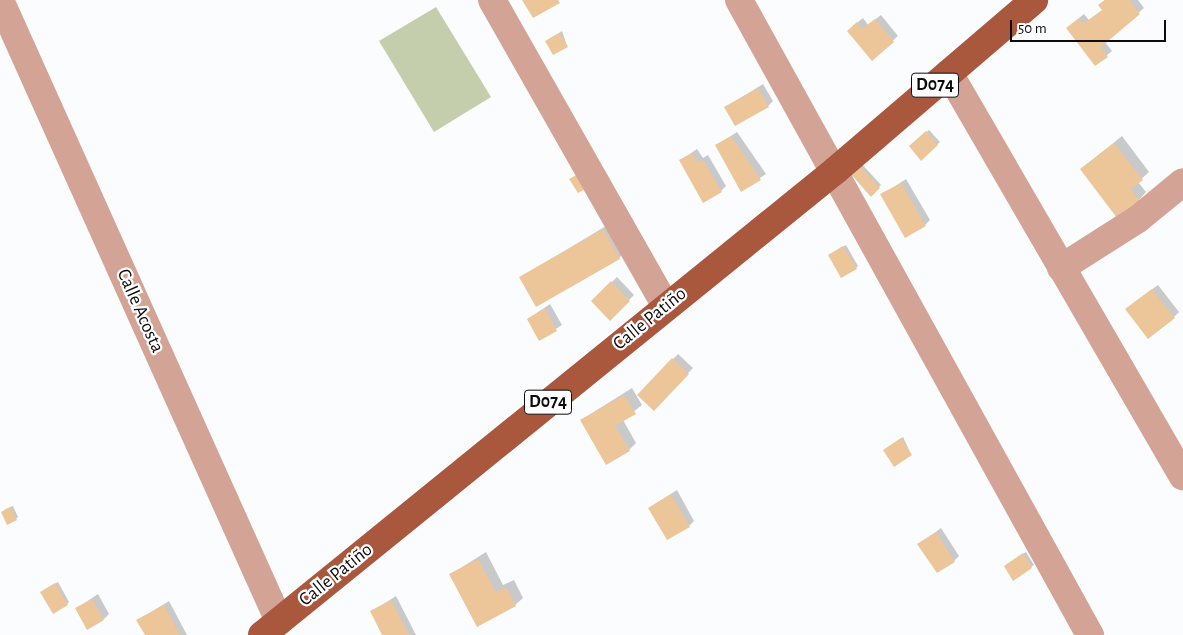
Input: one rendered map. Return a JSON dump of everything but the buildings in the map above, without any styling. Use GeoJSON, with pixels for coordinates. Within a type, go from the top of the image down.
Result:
{"type":"FeatureCollection","features":[{"type":"Feature","properties":{"kind":"main road","name":"Calle Patiño"},"geometry":{"type":"LineString","coordinates":[[271,628],[836,170],[1034,0]]}},
{"type":"Feature","properties":{"kind":"street","name":"Calle Acosta"},"geometry":{"type":"LineString","coordinates":[[0,0],[271,628]]}},
{"type":"Feature","properties":{"kind":"street"},"geometry":{"type":"LineString","coordinates":[[492,0],[666,306]]}},
{"type":"Feature","properties":{"kind":"street"},"geometry":{"type":"LineString","coordinates":[[739,0],[836,170],[1090,635]]}},
{"type":"Feature","properties":{"kind":"street"},"geometry":{"type":"LineString","coordinates":[[949,73],[1183,476]]}},
{"type":"Feature","properties":{"kind":"street"},"geometry":{"type":"LineString","coordinates":[[1061,268],[1138,219],[1183,182]]}},
{"type":"Feature","properties":{"kind":"green space"},"geometry":{"type":"Polygon","coordinates":[[[436,7],[491,97],[434,132],[379,41],[436,7]]]}}]}
